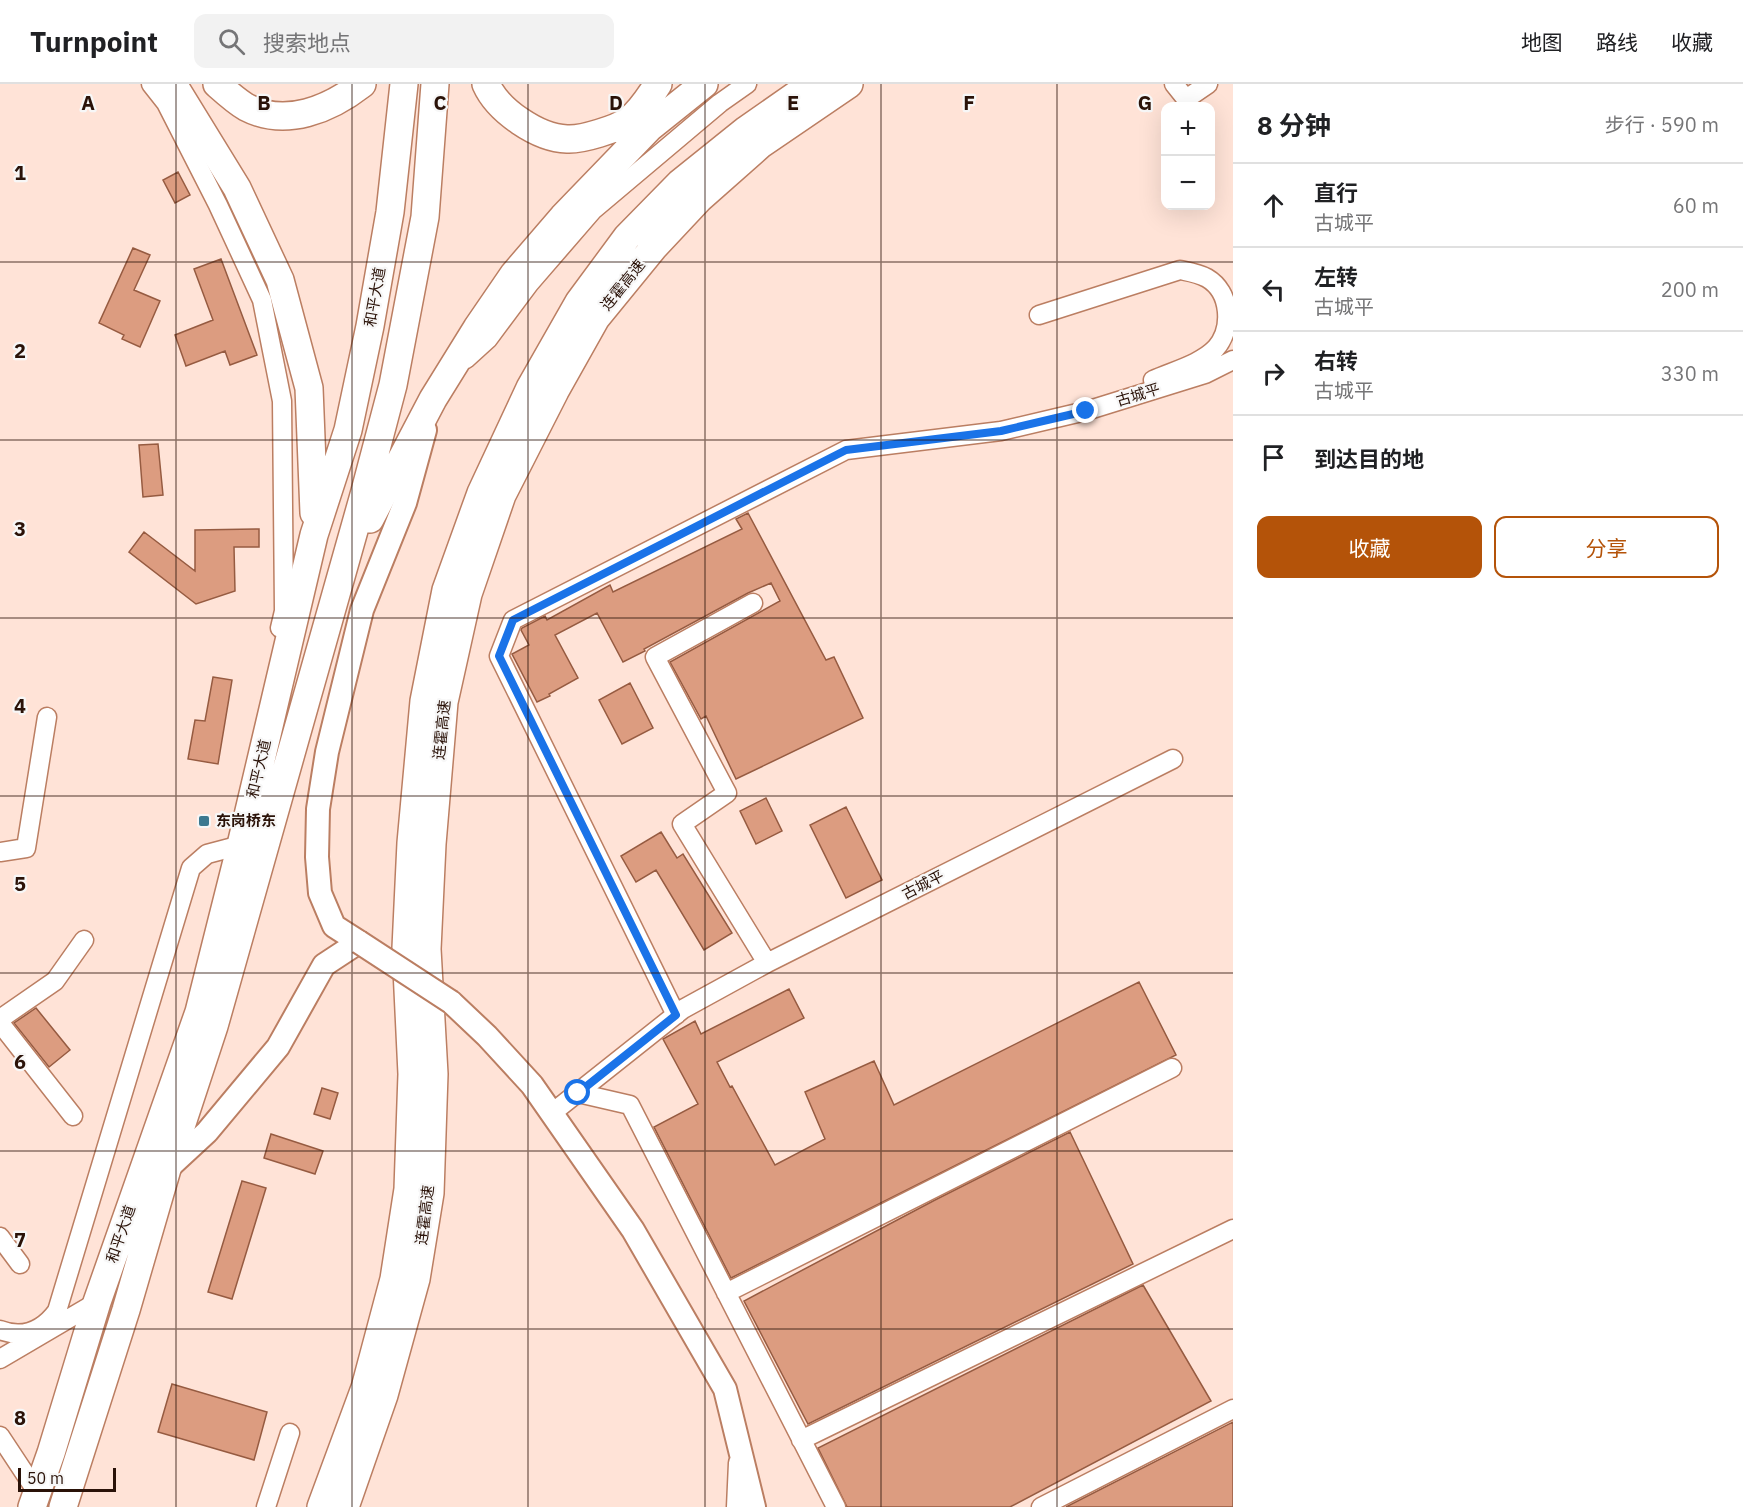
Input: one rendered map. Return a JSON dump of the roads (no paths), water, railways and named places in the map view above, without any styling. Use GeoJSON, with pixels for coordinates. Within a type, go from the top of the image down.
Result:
{"type":"FeatureCollection","features":[{"type":"Feature","properties":{"kind":"highway"},"geometry":{"type":"LineString","coordinates":[[217,84],[246,107],[268,115],[291,116],[323,109],[362,84]]}},
{"type":"Feature","properties":{"kind":"highway","name":"和平大道"},"geometry":{"type":"LineString","coordinates":[[34,1499],[97,1302],[199,1012],[314,535],[348,430],[370,326],[390,212],[404,84]]}},
{"type":"Feature","properties":{"kind":"highway","name":"和平大道"},"geometry":{"type":"LineString","coordinates":[[63,1507],[126,1310],[167,1168],[214,1026],[341,578],[393,385],[425,217],[435,84]]}},
{"type":"Feature","properties":{"kind":"highway"},"geometry":{"type":"LineString","coordinates":[[486,84],[503,109],[542,132],[568,139],[604,132],[628,120],[647,101],[658,84]]}},
{"type":"Feature","properties":{"kind":"highway"},"geometry":{"type":"LineString","coordinates":[[649,128],[676,84]]}},
{"type":"Feature","properties":{"kind":"highway"},"geometry":{"type":"LineString","coordinates":[[341,578],[433,399],[514,274],[562,217],[649,128],[704,84]]}},
{"type":"Feature","properties":{"kind":"highway","name":"连霍高速"},"geometry":{"type":"LineString","coordinates":[[321,1507],[366,1388],[394,1279],[408,1189],[412,1074],[406,948],[411,843],[424,701],[446,590],[481,493],[530,388],[579,302],[627,237],[680,183],[746,130],[812,84]]}},
{"type":"Feature","properties":{"kind":"highway","name":"连霍高速"},"geometry":{"type":"LineString","coordinates":[[345,1507],[384,1395],[416,1280],[429,1193],[434,1074],[427,949],[432,844],[444,702],[468,594],[498,506],[555,391],[596,318],[654,247],[699,199],[761,144],[849,84]]}},
{"type":"Feature","properties":{"kind":"highway"},"geometry":{"type":"LineString","coordinates":[[177,88],[237,188],[280,280],[309,393],[314,535]]}},
{"type":"Feature","properties":{"kind":"main road"},"geometry":{"type":"LineString","coordinates":[[433,399],[405,503],[362,610],[327,752],[318,809],[317,857],[320,893],[334,926],[451,1002],[532,1084],[633,1230],[725,1389],[754,1507]]}},
{"type":"Feature","properties":{"kind":"main road"},"geometry":{"type":"LineString","coordinates":[[167,1168],[207,1132],[278,1047],[324,965],[358,942]]}},
{"type":"Feature","properties":{"kind":"street"},"geometry":{"type":"LineString","coordinates":[[0,1330],[15,1334],[28,1333],[50,1321],[57,1311],[191,868],[207,854],[241,845],[236,807],[284,611],[282,401],[262,300],[172,113],[151,84]]}},
{"type":"Feature","properties":{"kind":"street"},"geometry":{"type":"LineString","coordinates":[[450,375],[488,339],[529,284],[593,210],[720,103],[747,84]]}},
{"type":"Feature","properties":{"kind":"street"},"geometry":{"type":"LineString","coordinates":[[1174,84],[1186,99],[1208,84]]}},
{"type":"Feature","properties":{"kind":"street"},"geometry":{"type":"LineString","coordinates":[[1039,315],[1180,270],[1196,272],[1209,279],[1220,290],[1227,304],[1228,319],[1225,334],[1216,347],[1204,357],[1086,411]]}},
{"type":"Feature","properties":{"kind":"street","name":"古城平"},"geometry":{"type":"LineString","coordinates":[[676,1015],[499,656],[513,620],[846,450],[1001,431],[1086,411],[1205,374],[1233,360]]}},
{"type":"Feature","properties":{"kind":"street"},"geometry":{"type":"LineString","coordinates":[[282,401],[309,393]]}},
{"type":"Feature","properties":{"kind":"street"},"geometry":{"type":"LineString","coordinates":[[753,603],[655,657],[727,793],[682,824],[767,963]]}},
{"type":"Feature","properties":{"kind":"street"},"geometry":{"type":"LineString","coordinates":[[0,852],[26,848],[47,717]]}},
{"type":"Feature","properties":{"kind":"street","name":"古城平"},"geometry":{"type":"LineString","coordinates":[[552,1113],[683,1009],[767,963],[1173,759]]}},
{"type":"Feature","properties":{"kind":"street"},"geometry":{"type":"LineString","coordinates":[[73,1116],[0,1021],[55,981],[84,940]]}},
{"type":"Feature","properties":{"kind":"street"},"geometry":{"type":"LineString","coordinates":[[726,1293],[1172,1068]]}},
{"type":"Feature","properties":{"kind":"street"},"geometry":{"type":"LineString","coordinates":[[578,1093],[630,1105],[836,1507]]}},
{"type":"Feature","properties":{"kind":"street"},"geometry":{"type":"LineString","coordinates":[[801,1440],[1233,1229]]}},
{"type":"Feature","properties":{"kind":"street"},"geometry":{"type":"LineString","coordinates":[[0,1238],[20,1264]]}},
{"type":"Feature","properties":{"kind":"street"},"geometry":{"type":"LineString","coordinates":[[0,1359],[97,1302]]}},
{"type":"Feature","properties":{"kind":"street"},"geometry":{"type":"LineString","coordinates":[[1041,1507],[1233,1409]]}},
{"type":"Feature","properties":{"kind":"street"},"geometry":{"type":"LineString","coordinates":[[266,1507],[290,1433]]}},
{"type":"Feature","properties":{"kind":"street"},"geometry":{"type":"LineString","coordinates":[[0,1436],[34,1499]]}},
{"type":"Feature","properties":{"kind":"street"},"geometry":{"type":"LineString","coordinates":[[736,1507],[739,1446]]}},
{"type":"Feature","properties":{"kind":"place","name":"东岗桥东"},"geometry":{"type":"Point","coordinates":[204,821]}}]}
